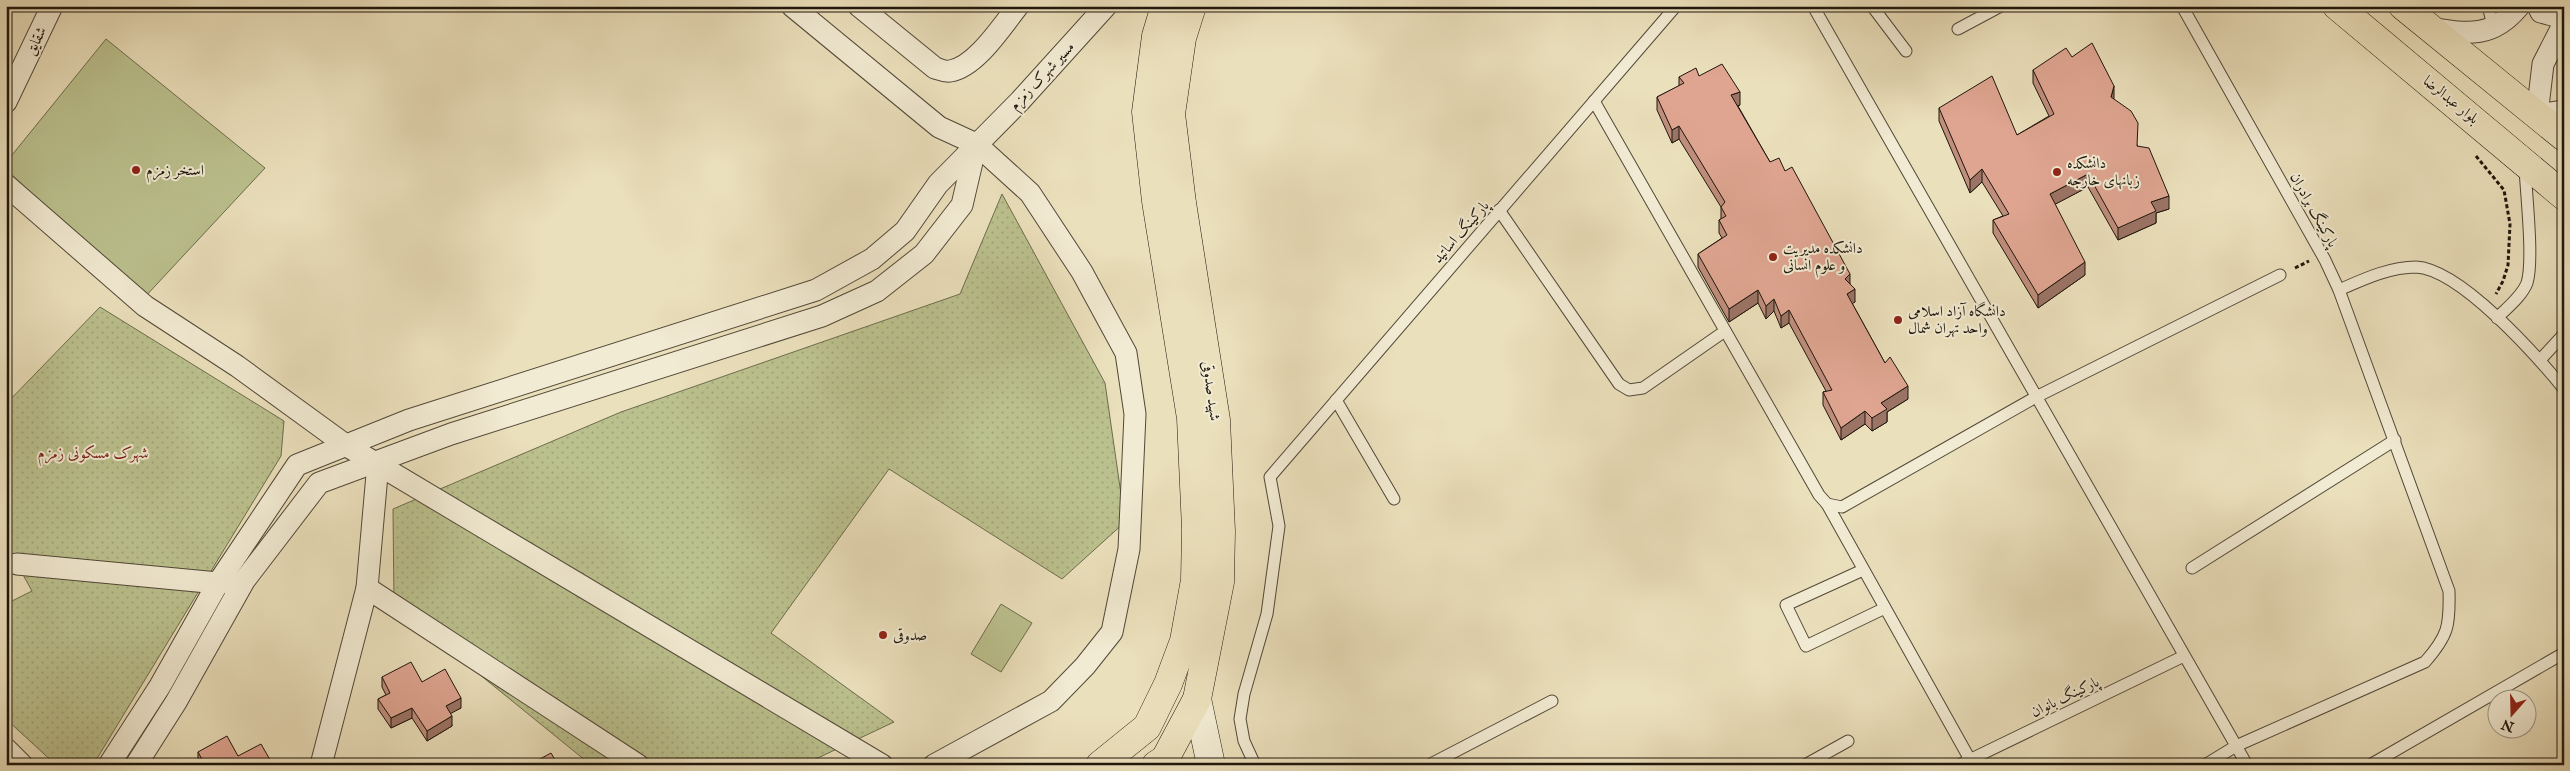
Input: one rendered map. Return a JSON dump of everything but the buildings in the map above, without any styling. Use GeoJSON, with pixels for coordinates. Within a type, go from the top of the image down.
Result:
{"type":"FeatureCollection","features":[{"type":"Feature","properties":{"kind":"main road","name":"شهید صدوقی"},"geometry":{"type":"LineString","coordinates":[[1108,759],[1147,727],[1168,684],[1184,641],[1195,580],[1196,529],[1191,418],[1156,201],[1146,112],[1156,36],[1165,6]]}},
{"type":"Feature","properties":{"kind":"main road","name":"شهید صدوقی"},"geometry":{"type":"LineString","coordinates":[[1156,765],[1165,759],[1197,699],[1220,582],[1221,531],[1216,420],[1182,203],[1172,114],[1182,38],[1192,6]]}},
{"type":"Feature","properties":{"kind":"main road","name":"بلوار عبدالرضا"},"geometry":{"type":"LineString","coordinates":[[2337,6],[2564,196]]}},
{"type":"Feature","properties":{"kind":"main road"},"geometry":{"type":"LineString","coordinates":[[2403,6],[2564,137]]}},
{"type":"Feature","properties":{"kind":"main road"},"geometry":{"type":"LineString","coordinates":[[1197,699],[1210,765]]}},
{"type":"Feature","properties":{"kind":"street","name":"شقایق"},"geometry":{"type":"LineString","coordinates":[[6,102],[52,6]]}},
{"type":"Feature","properties":{"kind":"street"},"geometry":{"type":"LineString","coordinates":[[792,6],[939,127],[976,144],[1030,193],[1082,272],[1126,352],[1134,414],[1129,549],[1112,632],[1085,666],[1051,701],[934,765]]}},
{"type":"Feature","properties":{"kind":"street"},"geometry":{"type":"LineString","coordinates":[[859,6],[935,68],[949,71],[965,66],[985,47],[1018,6]]}},
{"type":"Feature","properties":{"kind":"street","name":"مسیر شهرک زمزم"},"geometry":{"type":"LineString","coordinates":[[109,765],[160,686],[218,583],[297,465],[409,420],[816,290],[872,259],[905,231],[938,184],[1020,102],[1106,6]]}},
{"type":"Feature","properties":{"kind":"street"},"geometry":{"type":"LineString","coordinates":[[2429,28],[2468,34],[2494,29],[2519,6]]}},
{"type":"Feature","properties":{"kind":"street"},"geometry":{"type":"LineString","coordinates":[[2538,6],[2541,12],[2552,15],[2564,14]]}},
{"type":"Feature","properties":{"kind":"street"},"geometry":{"type":"LineString","coordinates":[[2564,24],[2543,64],[2537,115],[2564,111]]}},
{"type":"Feature","properties":{"kind":"street"},"geometry":{"type":"LineString","coordinates":[[136,765],[176,702],[244,580],[319,483],[378,463],[451,434],[822,316],[877,291],[924,254],[962,205],[976,144]]}},
{"type":"Feature","properties":{"kind":"street"},"geometry":{"type":"LineString","coordinates":[[6,185],[145,306],[237,366],[347,446],[882,765]]}},
{"type":"Feature","properties":{"kind":"street"},"geometry":{"type":"LineString","coordinates":[[320,765],[368,588],[378,463]]}},
{"type":"Feature","properties":{"kind":"street"},"geometry":{"type":"LineString","coordinates":[[17,564],[218,583],[244,580]]}},
{"type":"Feature","properties":{"kind":"street"},"geometry":{"type":"LineString","coordinates":[[368,588],[638,765]]}},
{"type":"Feature","properties":{"kind":"street"},"geometry":{"type":"LineString","coordinates":[[160,686],[176,702]]}},
{"type":"Feature","properties":{"kind":"street"},"geometry":{"type":"LineString","coordinates":[[6,750],[22,765]]}},
{"type":"Feature","properties":{"kind":"lane","name":"پارکینگ اساتید"},"geometry":{"type":"LineString","coordinates":[[1254,765],[1244,741],[1240,719],[1244,694],[1267,614],[1279,526],[1270,478],[1676,6]]}},
{"type":"Feature","properties":{"kind":"lane"},"geometry":{"type":"LineString","coordinates":[[1813,6],[2247,765]]}},
{"type":"Feature","properties":{"kind":"lane"},"geometry":{"type":"LineString","coordinates":[[1872,6],[1906,51]]}},
{"type":"Feature","properties":{"kind":"lane"},"geometry":{"type":"LineString","coordinates":[[1958,29],[2001,6]]}},
{"type":"Feature","properties":{"kind":"lane","name":"پارکینگ برادران"},"geometry":{"type":"LineString","coordinates":[[2182,6],[2322,255],[2339,290],[2449,591],[2450,622],[2442,643],[2425,662],[2236,746],[2205,765]]}},
{"type":"Feature","properties":{"kind":"lane"},"geometry":{"type":"LineString","coordinates":[[2488,6],[2494,29]]}},
{"type":"Feature","properties":{"kind":"lane"},"geometry":{"type":"LineString","coordinates":[[1594,101],[1818,495],[1827,504],[1885,608],[1967,763]]}},
{"type":"Feature","properties":{"kind":"lane"},"geometry":{"type":"LineString","coordinates":[[2497,318],[2516,299],[2527,283],[2529,263],[2524,161]]}},
{"type":"Feature","properties":{"kind":"lane"},"geometry":{"type":"LineString","coordinates":[[1500,210],[1619,384],[1629,390],[1643,388],[1725,331]]}},
{"type":"Feature","properties":{"kind":"lane"},"geometry":{"type":"LineString","coordinates":[[2339,290],[2382,273],[2416,267],[2447,276],[2497,318],[2540,360],[2564,389]]}},
{"type":"Feature","properties":{"kind":"lane"},"geometry":{"type":"LineString","coordinates":[[1827,504],[1842,507],[2036,396],[2280,275]]}},
{"type":"Feature","properties":{"kind":"lane"},"geometry":{"type":"LineString","coordinates":[[2540,360],[2564,334]]}},
{"type":"Feature","properties":{"kind":"lane"},"geometry":{"type":"LineString","coordinates":[[1336,400],[1394,499]]}},
{"type":"Feature","properties":{"kind":"lane"},"geometry":{"type":"LineString","coordinates":[[2192,568],[2395,440]]}},
{"type":"Feature","properties":{"kind":"lane"},"geometry":{"type":"LineString","coordinates":[[1864,570],[1786,606],[1806,646],[1885,608]]}},
{"type":"Feature","properties":{"kind":"lane"},"geometry":{"type":"LineString","coordinates":[[2370,765],[2564,653]]}},
{"type":"Feature","properties":{"kind":"lane","name":"پارکینگ بانوان"},"geometry":{"type":"LineString","coordinates":[[1967,763],[2184,656]]}},
{"type":"Feature","properties":{"kind":"lane"},"geometry":{"type":"LineString","coordinates":[[1429,765],[1552,701]]}},
{"type":"Feature","properties":{"kind":"lane"},"geometry":{"type":"LineString","coordinates":[[1805,765],[1848,741]]}},
{"type":"Feature","properties":{"kind":"path"},"geometry":{"type":"LineString","coordinates":[[2474,153],[2504,190],[2510,224],[2508,265],[2503,281],[2486,309]]}},
{"type":"Feature","properties":{"kind":"path"},"geometry":{"type":"LineString","coordinates":[[2280,275],[2322,255]]}},
{"type":"Feature","properties":{"kind":"green space","name":"استخر زمزم"},"geometry":{"type":"Polygon","coordinates":[[[106,39],[265,168],[143,299],[9,172],[12,155],[106,39]]]}},
{"type":"Feature","properties":{"kind":"green space"},"geometry":{"type":"Polygon","coordinates":[[[1002,194],[1105,383],[1125,522],[1062,579],[889,469],[771,633],[894,722],[803,765],[591,765],[394,605],[393,509],[621,412],[960,294],[1002,194]]]}},
{"type":"Feature","properties":{"kind":"green space"},"geometry":{"type":"Polygon","coordinates":[[[100,307],[284,421],[281,456],[93,765],[56,765],[6,719],[6,604],[32,591],[6,544],[6,404],[100,307]]]}},
{"type":"Feature","properties":{"kind":"green space"},"geometry":{"type":"Polygon","coordinates":[[[1001,604],[1032,623],[1001,672],[971,654],[1001,604]]]}},
{"type":"Feature","properties":{"kind":"place","name":"استخر زمزم"},"geometry":{"type":"Point","coordinates":[136,170]}},
{"type":"Feature","properties":{"kind":"place","name":"دانشکده زبانهای خارجه"},"geometry":{"type":"Point","coordinates":[2057,172]}},
{"type":"Feature","properties":{"kind":"place","name":"دانشکده مدیریت و علوم انسانی"},"geometry":{"type":"Point","coordinates":[1773,257]}},
{"type":"Feature","properties":{"kind":"place","name":"دانشگاه آزاد اسلامی واحد تهران شمال"},"geometry":{"type":"Point","coordinates":[1898,320]}},
{"type":"Feature","properties":{"kind":"place","name":"صدوقی"},"geometry":{"type":"Point","coordinates":[883,635]}},
{"type":"Feature","properties":{"kind":"district","name":"شهرک مسکونی زمزم"},"geometry":{"type":"Point","coordinates":[93,454]}}]}
